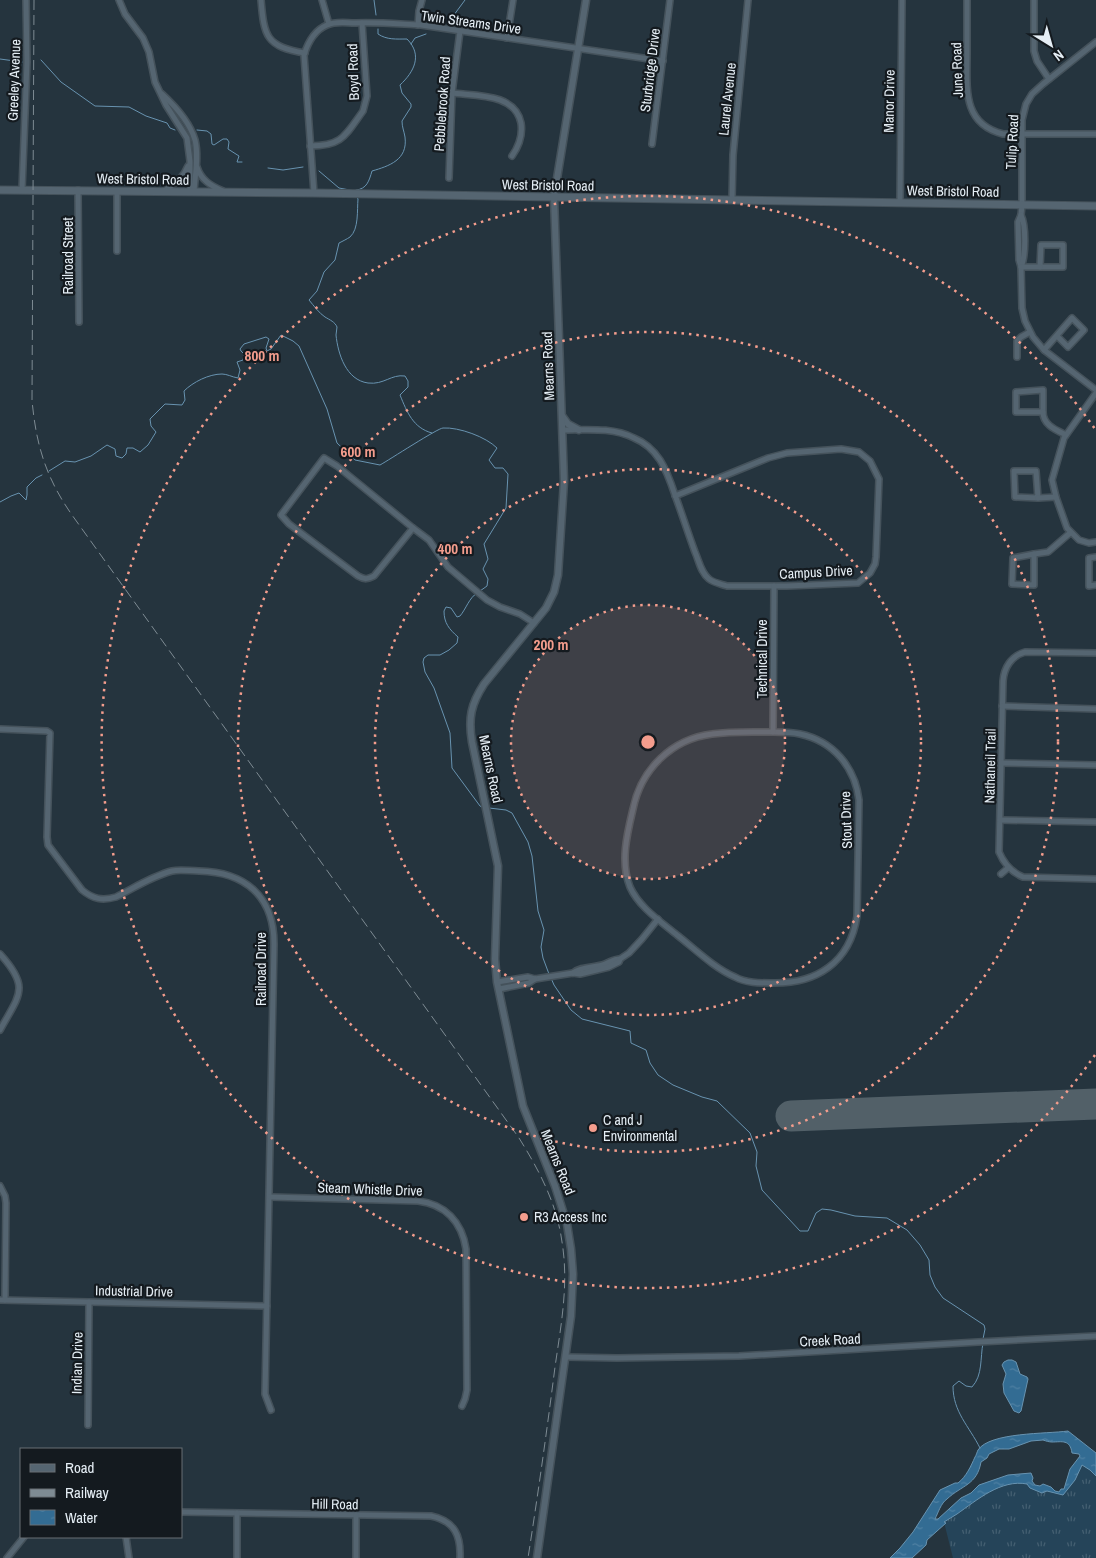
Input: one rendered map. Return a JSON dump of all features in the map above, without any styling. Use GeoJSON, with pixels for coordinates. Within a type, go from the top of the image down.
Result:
{"type":"FeatureCollection","features":[{"type":"Feature","properties":{"kind":"main road","name":"West Bristol Road"},"geometry":{"type":"LineString","coordinates":[[0,190],[314,193],[1096,206]]}},
{"type":"Feature","properties":{"kind":"street","name":"Greeley Avenue"},"geometry":{"type":"LineString","coordinates":[[22,190],[27,62],[26,0]]}},
{"type":"Feature","properties":{"kind":"street"},"geometry":{"type":"LineString","coordinates":[[119,0],[125,14],[144,38],[148,47],[152,76],[170,113],[187,138],[192,192]]}},
{"type":"Feature","properties":{"kind":"street"},"geometry":{"type":"LineString","coordinates":[[261,0],[263,25],[272,41],[288,50],[304,53]]}},
{"type":"Feature","properties":{"kind":"street"},"geometry":{"type":"LineString","coordinates":[[314,193],[304,53],[313,36],[329,24],[322,0]]}},
{"type":"Feature","properties":{"kind":"street"},"geometry":{"type":"LineString","coordinates":[[418,25],[422,0]]}},
{"type":"Feature","properties":{"kind":"street"},"geometry":{"type":"LineString","coordinates":[[507,38],[513,0]]}},
{"type":"Feature","properties":{"kind":"street","name":"Mearns Road"},"geometry":{"type":"LineString","coordinates":[[537,1558],[566,1357],[573,1290],[573,1261],[570,1237],[562,1204],[523,1106],[497,982],[495,952],[498,866],[470,734],[470,724],[472,705],[484,684],[551,600],[558,574],[563,503],[563,430],[554,197],[586,0]]}},
{"type":"Feature","properties":{"kind":"street","name":"Sturbridge Drive"},"geometry":{"type":"LineString","coordinates":[[652,144],[670,0]]}},
{"type":"Feature","properties":{"kind":"street","name":"Laurel Avenue"},"geometry":{"type":"LineString","coordinates":[[732,200],[733,155],[748,0]]}},
{"type":"Feature","properties":{"kind":"street","name":"Manor Drive"},"geometry":{"type":"LineString","coordinates":[[900,202],[902,0]]}},
{"type":"Feature","properties":{"kind":"street","name":"June Road"},"geometry":{"type":"LineString","coordinates":[[967,0],[967,89],[970,106],[983,124],[1003,134],[1096,134]]}},
{"type":"Feature","properties":{"kind":"street"},"geometry":{"type":"LineString","coordinates":[[1034,0],[1034,51],[1037,61],[1049,79]]}},
{"type":"Feature","properties":{"kind":"street","name":"Twin Streams Drive"},"geometry":{"type":"LineString","coordinates":[[329,24],[362,22],[418,25],[663,61]]}},
{"type":"Feature","properties":{"kind":"street","name":"Boyd Road"},"geometry":{"type":"LineString","coordinates":[[310,146],[328,145],[342,139],[366,106],[362,22]]}},
{"type":"Feature","properties":{"kind":"street","name":"Pebblebrook Road"},"geometry":{"type":"LineString","coordinates":[[449,178],[452,93],[460,31]]}},
{"type":"Feature","properties":{"kind":"street","name":"Tulip Road"},"geometry":{"type":"LineString","coordinates":[[1096,42],[1032,94],[1026,104],[1022,120],[1021,215],[1024,220],[1024,260],[1021,267],[1022,308],[1025,321],[1030,332],[1044,350],[1096,392]]}},
{"type":"Feature","properties":{"kind":"street"},"geometry":{"type":"LineString","coordinates":[[160,92],[171,102],[192,133],[196,146],[196,164],[192,192]]}},
{"type":"Feature","properties":{"kind":"street"},"geometry":{"type":"LineString","coordinates":[[452,93],[497,99],[511,106],[520,121],[521,136],[518,147],[512,156]]}},
{"type":"Feature","properties":{"kind":"street"},"geometry":{"type":"LineString","coordinates":[[164,192],[183,176],[190,161]]}},
{"type":"Feature","properties":{"kind":"street"},"geometry":{"type":"LineString","coordinates":[[196,164],[206,182],[225,192]]}},
{"type":"Feature","properties":{"kind":"street","name":"Railroad Street"},"geometry":{"type":"LineString","coordinates":[[78,190],[79,322]]}},
{"type":"Feature","properties":{"kind":"street"},"geometry":{"type":"LineString","coordinates":[[117,191],[117,251]]}},
{"type":"Feature","properties":{"kind":"street"},"geometry":{"type":"LineString","coordinates":[[1021,267],[1040,267],[1063,267],[1063,245],[1041,245],[1040,267]]}},
{"type":"Feature","properties":{"kind":"street"},"geometry":{"type":"LineString","coordinates":[[1044,350],[1072,318],[1084,330],[1068,347],[1057,336]]}},
{"type":"Feature","properties":{"kind":"street"},"geometry":{"type":"LineString","coordinates":[[1017,357],[1017,341],[1030,332]]}},
{"type":"Feature","properties":{"kind":"street"},"geometry":{"type":"LineString","coordinates":[[1043,412],[1016,412],[1016,392],[1043,390],[1043,412],[1043,417],[1048,424],[1066,435]]}},
{"type":"Feature","properties":{"kind":"street"},"geometry":{"type":"LineString","coordinates":[[1096,392],[1066,435],[1052,476],[1064,523],[1070,533],[1083,542],[1096,542]]}},
{"type":"Feature","properties":{"kind":"street"},"geometry":{"type":"LineString","coordinates":[[562,417],[568,424],[579,430]]}},
{"type":"Feature","properties":{"kind":"street","name":"Campus Drive"},"geometry":{"type":"LineString","coordinates":[[563,430],[618,432],[635,438],[648,447],[660,460],[668,475],[675,496],[703,572],[709,580],[727,586],[858,583],[870,573],[875,564],[878,479],[870,461],[859,452],[841,449],[787,453],[768,458],[675,496]]}},
{"type":"Feature","properties":{"kind":"street"},"geometry":{"type":"LineString","coordinates":[[413,528],[374,576],[364,579],[280,516],[324,458],[338,466],[428,540],[448,567],[487,600],[520,614],[534,623]]}},
{"type":"Feature","properties":{"kind":"street"},"geometry":{"type":"LineString","coordinates":[[1038,498],[1036,471],[1014,471],[1015,497],[1038,498],[1056,497]]}},
{"type":"Feature","properties":{"kind":"street"},"geometry":{"type":"LineString","coordinates":[[1034,554],[1034,585],[1012,584],[1013,558],[1034,554],[1048,552],[1070,533]]}},
{"type":"Feature","properties":{"kind":"street"},"geometry":{"type":"LineString","coordinates":[[1096,557],[1088,558],[1089,586],[1096,585]]}},
{"type":"Feature","properties":{"kind":"street","name":"Technical Drive"},"geometry":{"type":"LineString","coordinates":[[773,732],[774,586]]}},
{"type":"Feature","properties":{"kind":"street"},"geometry":{"type":"LineString","coordinates":[[1005,657],[1011,661],[1025,652],[1096,653]]}},
{"type":"Feature","properties":{"kind":"street","name":"Nathaneil Trail"},"geometry":{"type":"LineString","coordinates":[[1008,868],[999,852],[1003,676],[1011,661]]}},
{"type":"Feature","properties":{"kind":"street"},"geometry":{"type":"LineString","coordinates":[[1002,706],[1096,709]]}},
{"type":"Feature","properties":{"kind":"street","name":"Railroad Drive"},"geometry":{"type":"LineString","coordinates":[[0,729],[46,731],[50,733],[48,845],[82,890],[92,897],[108,899],[116,897],[165,873],[174,871],[215,872],[233,876],[247,885],[261,898],[268,910],[272,921],[274,944],[266,1394],[271,1410]]}},
{"type":"Feature","properties":{"kind":"street","name":"Stout Drive"},"geometry":{"type":"LineString","coordinates":[[773,732],[800,734],[817,739],[844,761],[856,783],[859,800],[857,916],[854,933],[847,947],[834,964],[808,979],[783,984],[754,983],[741,980],[728,974],[658,919],[639,901],[632,891],[625,865],[633,808],[638,792],[652,767],[663,756],[673,748],[692,739],[714,733],[773,732]]}},
{"type":"Feature","properties":{"kind":"street"},"geometry":{"type":"LineString","coordinates":[[1001,763],[1096,766]]}},
{"type":"Feature","properties":{"kind":"street"},"geometry":{"type":"LineString","coordinates":[[1000,820],[1096,822]]}},
{"type":"Feature","properties":{"kind":"street"},"geometry":{"type":"LineString","coordinates":[[1001,874],[1008,868],[1016,874],[1027,878],[1096,879]]}},
{"type":"Feature","properties":{"kind":"street"},"geometry":{"type":"LineString","coordinates":[[497,982],[573,973],[580,974],[598,971],[614,965],[642,939],[658,919]]}},
{"type":"Feature","properties":{"kind":"street"},"geometry":{"type":"LineString","coordinates":[[0,954],[15,973],[19,986],[16,1001],[0,1030]]}},
{"type":"Feature","properties":{"kind":"street"},"geometry":{"type":"LineString","coordinates":[[499,989],[531,982],[535,979]]}},
{"type":"Feature","properties":{"kind":"street"},"geometry":{"type":"LineString","coordinates":[[0,1186],[6,1203],[2,1300]]}},
{"type":"Feature","properties":{"kind":"street","name":"Steam Whistle Drive"},"geometry":{"type":"LineString","coordinates":[[270,1197],[418,1200],[435,1204],[451,1216],[464,1238],[466,1257],[467,1390],[462,1406]]}},
{"type":"Feature","properties":{"kind":"street","name":"Industrial Drive"},"geometry":{"type":"LineString","coordinates":[[2,1300],[267,1306]]}},
{"type":"Feature","properties":{"kind":"street","name":"Indian Drive"},"geometry":{"type":"LineString","coordinates":[[88,1425],[89,1302]]}},
{"type":"Feature","properties":{"kind":"street","name":"Creek Road"},"geometry":{"type":"LineString","coordinates":[[566,1357],[739,1356],[1096,1336]]}},
{"type":"Feature","properties":{"kind":"street","name":"Hill Road"},"geometry":{"type":"LineString","coordinates":[[182,1512],[432,1516],[442,1519],[452,1526],[460,1545],[460,1558]]}},
{"type":"Feature","properties":{"kind":"street"},"geometry":{"type":"LineString","coordinates":[[237,1513],[237,1558]]}},
{"type":"Feature","properties":{"kind":"street"},"geometry":{"type":"LineString","coordinates":[[356,1516],[356,1558]]}},
{"type":"Feature","properties":{"kind":"street"},"geometry":{"type":"LineString","coordinates":[[6,1558],[23,1538]]}},
{"type":"Feature","properties":{"kind":"street"},"geometry":{"type":"LineString","coordinates":[[126,1538],[129,1558]]}},
{"type":"Feature","properties":{"kind":"green space"},"geometry":{"type":"Polygon","coordinates":[[[1082,1463],[1096,1473],[1096,1558],[953,1558],[943,1518],[981,1491],[1020,1479],[1040,1488],[1062,1493],[1082,1463]]]}},
{"type":"Feature","properties":{"kind":"water"},"geometry":{"type":"Polygon","coordinates":[[[1008,1360],[1016,1362],[1020,1374],[1028,1379],[1019,1413],[1014,1411],[1004,1393],[1003,1384],[1006,1374],[1002,1365],[1008,1360]]]}},
{"type":"Feature","properties":{"kind":"water"},"geometry":{"type":"Polygon","coordinates":[[[1068,1431],[1096,1453],[1096,1476],[1082,1465],[1075,1480],[1063,1495],[1047,1491],[1042,1493],[1030,1488],[1027,1484],[1017,1483],[999,1488],[981,1497],[944,1522],[946,1523],[927,1540],[926,1545],[912,1558],[890,1558],[913,1532],[940,1490],[958,1483],[963,1478],[978,1450],[984,1444],[1006,1437],[1068,1431]],[[1031,1441],[1009,1449],[999,1449],[989,1454],[981,1462],[976,1476],[943,1503],[935,1519],[938,1519],[979,1485],[1008,1475],[1031,1473],[1032,1481],[1035,1485],[1040,1486],[1043,1484],[1059,1492],[1061,1489],[1064,1489],[1070,1469],[1080,1456],[1079,1454],[1072,1453],[1069,1445],[1065,1442],[1031,1441]]]}},
{"type":"Feature","properties":{"kind":"waterway"},"geometry":{"type":"LineString","coordinates":[[374,0],[376,15]]}},
{"type":"Feature","properties":{"kind":"waterway"},"geometry":{"type":"LineString","coordinates":[[448,23],[465,0]]}},
{"type":"Feature","properties":{"kind":"waterway"},"geometry":{"type":"LineString","coordinates":[[356,190],[365,186],[369,181],[372,171],[385,167],[400,157],[405,145],[402,121],[411,107],[411,104],[402,93],[400,85],[413,69],[416,57],[415,51],[407,39],[385,37],[378,34],[378,29]]}},
{"type":"Feature","properties":{"kind":"waterway"},"geometry":{"type":"LineString","coordinates":[[411,44],[415,38],[426,34]]}},
{"type":"Feature","properties":{"kind":"waterway"},"geometry":{"type":"LineString","coordinates":[[0,59],[22,62]]}},
{"type":"Feature","properties":{"kind":"waterway"},"geometry":{"type":"LineString","coordinates":[[41,60],[61,82],[95,106],[129,107],[146,116],[167,123],[170,128],[175,130]]}},
{"type":"Feature","properties":{"kind":"waterway"},"geometry":{"type":"LineString","coordinates":[[197,130],[207,131],[211,134],[212,144],[214,145],[223,139],[227,139],[229,142],[228,149],[239,156],[237,162],[242,162]]}},
{"type":"Feature","properties":{"kind":"waterway"},"geometry":{"type":"LineString","coordinates":[[268,168],[283,170],[303,167]]}},
{"type":"Feature","properties":{"kind":"waterway"},"geometry":{"type":"LineString","coordinates":[[319,171],[339,188],[355,191]]}},
{"type":"Feature","properties":{"kind":"waterway"},"geometry":{"type":"LineString","coordinates":[[357,197],[356,224],[353,234],[339,243],[335,260],[324,272],[317,291],[309,300],[321,314],[336,325],[341,358],[349,372],[360,381],[368,383],[405,376],[408,381],[408,387],[400,395],[405,407],[415,423],[425,431],[432,433]]}},
{"type":"Feature","properties":{"kind":"waterway"},"geometry":{"type":"LineString","coordinates":[[49,471],[65,461],[75,462],[91,456],[107,445],[115,449],[116,456],[122,458],[126,454],[127,448],[133,448],[140,452],[148,445],[156,432],[151,426],[150,419],[165,404],[182,405],[185,400],[184,391],[207,377],[226,374],[238,378],[240,370],[237,362],[243,360],[244,354],[240,349],[244,344],[266,337],[269,339],[267,351],[271,349],[281,335],[299,346],[327,409],[337,443],[355,460],[380,465],[423,438],[443,428],[457,429],[472,434],[486,440],[497,448],[489,460],[495,468],[503,468],[508,474],[506,508],[484,544],[488,559],[483,569],[488,579],[487,586],[480,591]]}},
{"type":"Feature","properties":{"kind":"waterway"},"geometry":{"type":"LineString","coordinates":[[0,502],[19,493],[26,500],[27,487],[42,475]]}},
{"type":"Feature","properties":{"kind":"waterway"},"geometry":{"type":"LineString","coordinates":[[477,593],[460,616],[457,617],[451,608],[446,607],[444,611],[445,619],[458,637],[457,643],[440,655],[428,655],[424,658],[423,662],[425,672],[434,688],[450,733],[452,768],[482,807]]}},
{"type":"Feature","properties":{"kind":"waterway"},"geometry":{"type":"LineString","coordinates":[[489,808],[506,810],[512,813],[528,842],[532,856],[538,911],[544,930],[541,947],[549,974]]}},
{"type":"Feature","properties":{"kind":"waterway"},"geometry":{"type":"LineString","coordinates":[[551,978],[571,1010],[582,1019],[630,1031],[631,1043],[646,1050],[650,1063],[658,1075],[673,1085],[717,1101],[750,1133],[757,1152],[756,1166],[762,1190],[800,1231],[808,1231],[816,1213],[822,1209],[855,1216],[887,1218],[907,1230],[920,1245],[929,1260],[930,1275],[935,1287],[943,1298],[984,1325],[983,1339]]}},
{"type":"Feature","properties":{"kind":"waterway"},"geometry":{"type":"LineString","coordinates":[[980,1448],[962,1418],[956,1404],[953,1386],[959,1381],[966,1386],[972,1387],[976,1382],[980,1372],[983,1343]]}},
{"type":"Feature","properties":{"kind":"runway"},"geometry":{"type":"LineString","coordinates":[[791,1116],[1096,1104]]}},
{"type":"Feature","properties":{"kind":"railway"},"geometry":{"type":"LineString","coordinates":[[34,0],[32,400],[36,432],[55,488],[72,515],[519,1138],[540,1175],[556,1214],[564,1258],[563,1305],[528,1558]]}},
{"type":"Feature","properties":{"kind":"place","name":"C and J Environmental"},"geometry":{"type":"Point","coordinates":[593,1128]}},
{"type":"Feature","properties":{"kind":"place","name":"R3 Access Inc"},"geometry":{"type":"Point","coordinates":[524,1217]}}]}
